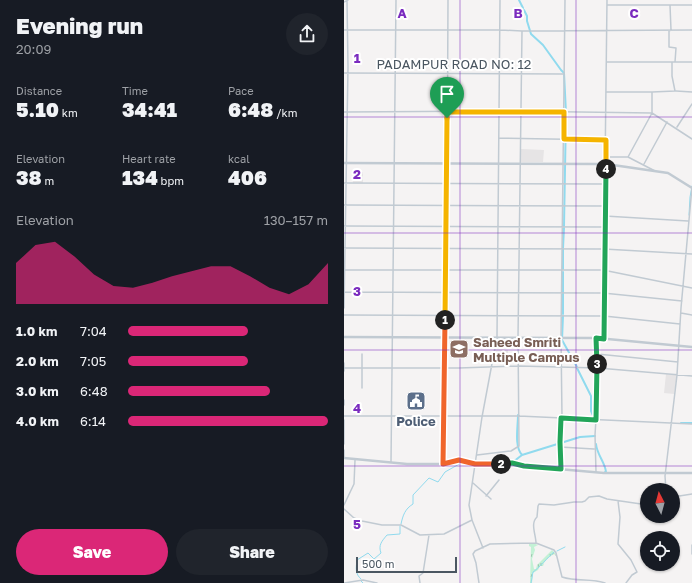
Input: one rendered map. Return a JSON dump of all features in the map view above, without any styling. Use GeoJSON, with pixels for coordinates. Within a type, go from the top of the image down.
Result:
{"type":"FeatureCollection","features":[{"type":"Feature","properties":{"kind":"street"},"geometry":{"type":"LineString","coordinates":[[344,2],[348,0],[345,112],[344,308]]}},
{"type":"Feature","properties":{"kind":"street"},"geometry":{"type":"LineString","coordinates":[[391,462],[396,0]]}},
{"type":"Feature","properties":{"kind":"street"},"geometry":{"type":"LineString","coordinates":[[443,464],[448,0]]}},
{"type":"Feature","properties":{"kind":"street"},"geometry":{"type":"LineString","coordinates":[[483,548],[472,520],[469,505],[482,416],[497,338],[500,0]]}},
{"type":"Feature","properties":{"kind":"street"},"geometry":{"type":"LineString","coordinates":[[561,469],[560,443],[565,0]]}},
{"type":"Feature","properties":{"kind":"street"},"geometry":{"type":"LineString","coordinates":[[604,339],[607,0]]}},
{"type":"Feature","properties":{"kind":"street"},"geometry":{"type":"LineString","coordinates":[[607,4],[692,5]]}},
{"type":"Feature","properties":{"kind":"street"},"geometry":{"type":"LineString","coordinates":[[670,5],[671,30],[669,31],[669,47],[676,48],[672,76],[676,91]]}},
{"type":"Feature","properties":{"kind":"street"},"geometry":{"type":"LineString","coordinates":[[344,30],[500,30],[522,32],[564,30],[607,32],[692,30]]}},
{"type":"Feature","properties":{"kind":"street"},"geometry":{"type":"LineString","coordinates":[[477,455],[511,451],[518,447],[522,32]]}},
{"type":"Feature","properties":{"kind":"street"},"geometry":{"type":"LineString","coordinates":[[607,62],[692,62]]}},
{"type":"Feature","properties":{"kind":"street","name":"PADAMPUR ROAD NO: 12"},"geometry":{"type":"LineString","coordinates":[[344,73],[564,74]]}},
{"type":"Feature","properties":{"kind":"street"},"geometry":{"type":"LineString","coordinates":[[606,92],[692,92]]}},
{"type":"Feature","properties":{"kind":"street"},"geometry":{"type":"LineString","coordinates":[[628,157],[652,113],[652,92]]}},
{"type":"Feature","properties":{"kind":"street"},"geometry":{"type":"LineString","coordinates":[[677,128],[692,104]]}},
{"type":"Feature","properties":{"kind":"street"},"geometry":{"type":"LineString","coordinates":[[345,112],[521,111],[652,113],[692,139]]}},
{"type":"Feature","properties":{"kind":"street"},"geometry":{"type":"LineString","coordinates":[[644,164],[667,122]]}},
{"type":"Feature","properties":{"kind":"street"},"geometry":{"type":"LineString","coordinates":[[499,138],[606,140]]}},
{"type":"Feature","properties":{"kind":"street"},"geometry":{"type":"LineString","coordinates":[[606,157],[628,157],[655,171]]}},
{"type":"Feature","properties":{"kind":"street"},"geometry":{"type":"LineString","coordinates":[[345,163],[606,164],[668,173],[692,187],[678,346],[677,375],[666,483]]}},
{"type":"Feature","properties":{"kind":"street"},"geometry":{"type":"LineString","coordinates":[[345,183],[606,184]]}},
{"type":"Feature","properties":{"kind":"street"},"geometry":{"type":"LineString","coordinates":[[345,205],[447,204],[605,206]]}},
{"type":"Feature","properties":{"kind":"street"},"geometry":{"type":"LineString","coordinates":[[605,216],[688,221]]}},
{"type":"Feature","properties":{"kind":"street"},"geometry":{"type":"LineString","coordinates":[[345,226],[606,227]]}},
{"type":"Feature","properties":{"kind":"street"},"geometry":{"type":"LineString","coordinates":[[345,248],[562,248],[692,254]]}},
{"type":"Feature","properties":{"kind":"street"},"geometry":{"type":"LineString","coordinates":[[345,270],[520,269],[605,271],[692,288]]}},
{"type":"Feature","properties":{"kind":"street"},"geometry":{"type":"LineString","coordinates":[[344,292],[519,292],[604,294],[682,301]]}},
{"type":"Feature","properties":{"kind":"street"},"geometry":{"type":"LineString","coordinates":[[681,313],[692,315]]}},
{"type":"Feature","properties":{"kind":"street"},"geometry":{"type":"LineString","coordinates":[[344,315],[604,316],[680,324]]}},
{"type":"Feature","properties":{"kind":"street"},"geometry":{"type":"LineString","coordinates":[[344,337],[596,338],[692,347]]}},
{"type":"Feature","properties":{"kind":"street"},"geometry":{"type":"LineString","coordinates":[[596,338],[596,473]]}},
{"type":"Feature","properties":{"kind":"street"},"geometry":{"type":"LineString","coordinates":[[362,354],[362,388]]}},
{"type":"Feature","properties":{"kind":"street"},"geometry":{"type":"LineString","coordinates":[[597,354],[678,362]]}},
{"type":"Feature","properties":{"kind":"street"},"geometry":{"type":"LineString","coordinates":[[344,363],[344,371]]}},
{"type":"Feature","properties":{"kind":"street"},"geometry":{"type":"LineString","coordinates":[[344,368],[519,366],[596,368],[692,376]]}},
{"type":"Feature","properties":{"kind":"street"},"geometry":{"type":"LineString","coordinates":[[344,400],[344,405]]}},
{"type":"Feature","properties":{"kind":"street"},"geometry":{"type":"LineString","coordinates":[[344,416],[518,416],[692,424]]}},
{"type":"Feature","properties":{"kind":"street"},"geometry":{"type":"LineString","coordinates":[[344,420],[344,444]]}},
{"type":"Feature","properties":{"kind":"street"},"geometry":{"type":"LineString","coordinates":[[560,448],[595,449]]}},
{"type":"Feature","properties":{"kind":"street"},"geometry":{"type":"LineString","coordinates":[[344,450],[344,458],[407,464],[443,464],[459,460],[475,464],[512,463],[524,466],[596,473],[692,473]]}},
{"type":"Feature","properties":{"kind":"street"},"geometry":{"type":"LineString","coordinates":[[344,505],[354,484],[355,460]]}},
{"type":"Feature","properties":{"kind":"street"},"geometry":{"type":"LineString","coordinates":[[486,496],[499,480]]}},
{"type":"Feature","properties":{"kind":"street"},"geometry":{"type":"LineString","coordinates":[[473,483],[491,499]]}},
{"type":"Feature","properties":{"kind":"street"},"geometry":{"type":"LineString","coordinates":[[680,496],[692,494]]}},
{"type":"Feature","properties":{"kind":"street"},"geometry":{"type":"LineString","coordinates":[[536,543],[534,524],[538,514],[539,504],[554,505],[582,502],[588,497],[599,496],[607,500],[640,504]]}},
{"type":"Feature","properties":{"kind":"street"},"geometry":{"type":"LineString","coordinates":[[618,501],[620,517],[618,544],[632,560],[636,572],[626,583]]}},
{"type":"Feature","properties":{"kind":"street"},"geometry":{"type":"LineString","coordinates":[[344,509],[354,518],[382,525],[401,525],[420,535],[444,534],[472,520]]}},
{"type":"Feature","properties":{"kind":"street"},"geometry":{"type":"LineString","coordinates":[[420,583],[419,576],[423,573],[429,534]]}},
{"type":"Feature","properties":{"kind":"street"},"geometry":{"type":"LineString","coordinates":[[479,583],[473,554],[475,552],[490,544],[536,543],[554,550],[562,577],[577,581],[589,580],[605,583]]}},
{"type":"Feature","properties":{"kind":"street"},"geometry":{"type":"LineString","coordinates":[[692,545],[692,554]]}},
{"type":"Feature","properties":{"kind":"street"},"geometry":{"type":"LineString","coordinates":[[344,583],[363,580],[377,583]]}},
{"type":"Feature","properties":{"kind":"shaded area"},"geometry":{"type":"Polygon","coordinates":[[[521,149],[544,150],[543,162],[521,162],[521,149]]]}},
{"type":"Feature","properties":{"kind":"shaded area"},"geometry":{"type":"Polygon","coordinates":[[[363,172],[363,183],[353,183],[352,173],[363,172]]]}},
{"type":"Feature","properties":{"kind":"shaded area"},"geometry":{"type":"Polygon","coordinates":[[[495,348],[508,350],[508,357],[494,357],[495,348]]]}},
{"type":"Feature","properties":{"kind":"shaded area"},"geometry":{"type":"Polygon","coordinates":[[[666,374],[677,375],[674,394],[664,393],[666,374]]]}},
{"type":"Feature","properties":{"kind":"green space"},"geometry":{"type":"Polygon","coordinates":[[[533,543],[538,545],[534,547],[535,550],[532,559],[534,569],[536,569],[537,565],[552,550],[556,556],[554,554],[551,556],[545,561],[543,566],[540,566],[538,570],[533,573],[532,583],[530,583],[531,547],[529,544],[533,543]]]}},
{"type":"Feature","properties":{"kind":"waterway"},"geometry":{"type":"LineString","coordinates":[[519,0],[523,8]]}},
{"type":"Feature","properties":{"kind":"waterway"},"geometry":{"type":"LineString","coordinates":[[524,10],[531,34],[543,45],[564,73],[566,113],[564,226]]}},
{"type":"Feature","properties":{"kind":"waterway"},"geometry":{"type":"LineString","coordinates":[[689,215],[692,186]]}},
{"type":"Feature","properties":{"kind":"waterway"},"geometry":{"type":"LineString","coordinates":[[563,248],[564,228]]}},
{"type":"Feature","properties":{"kind":"waterway"},"geometry":{"type":"LineString","coordinates":[[563,249],[563,269]]}},
{"type":"Feature","properties":{"kind":"waterway"},"geometry":{"type":"LineString","coordinates":[[563,272],[563,314]]}},
{"type":"Feature","properties":{"kind":"waterway"},"geometry":{"type":"LineString","coordinates":[[563,316],[562,340],[577,367]]}},
{"type":"Feature","properties":{"kind":"waterway"},"geometry":{"type":"LineString","coordinates":[[577,368],[591,396],[591,411],[595,420]]}},
{"type":"Feature","properties":{"kind":"waterway"},"geometry":{"type":"LineString","coordinates":[[513,462],[522,455],[517,442],[518,415],[519,416]]}},
{"type":"Feature","properties":{"kind":"waterway"},"geometry":{"type":"LineString","coordinates":[[681,423],[692,423]]}},
{"type":"Feature","properties":{"kind":"waterway"},"geometry":{"type":"LineString","coordinates":[[522,455],[580,437],[595,436]]}},
{"type":"Feature","properties":{"kind":"waterway"},"geometry":{"type":"LineString","coordinates":[[596,444],[605,468],[605,472]]}},
{"type":"Feature","properties":{"kind":"waterway"},"geometry":{"type":"LineString","coordinates":[[514,462],[526,465],[561,468]]}},
{"type":"Feature","properties":{"kind":"waterway"},"geometry":{"type":"LineString","coordinates":[[401,524],[405,512],[413,504],[413,495],[429,478],[438,482],[445,472],[461,463],[482,467],[510,466],[512,464]]}},
{"type":"Feature","properties":{"kind":"waterway"},"geometry":{"type":"LineString","coordinates":[[361,579],[357,573],[357,560],[368,553],[374,559],[381,553],[380,545],[387,535],[400,534],[400,526]]}},
{"type":"Feature","properties":{"kind":"waterway"},"geometry":{"type":"LineString","coordinates":[[557,551],[565,547]]}},
{"type":"Feature","properties":{"kind":"waterway"},"geometry":{"type":"LineString","coordinates":[[531,583],[533,572],[554,552]]}},
{"type":"Feature","properties":{"kind":"place","name":"Saheed Smriti Multiple Campus"},"geometry":{"type":"Point","coordinates":[459,349]}},
{"type":"Feature","properties":{"kind":"place","name":"Police"},"geometry":{"type":"Point","coordinates":[416,401]}},
{"type":"Feature","properties":{"kind":"route"},"geometry":{"type":"LineString","coordinates":[[447,112],[564,112],[564,139],[606,140],[604,339],[596,338],[596,420],[561,418],[561,469],[524,466],[516,463],[475,464],[459,460],[443,464],[447,118],[447,112]]}}]}
